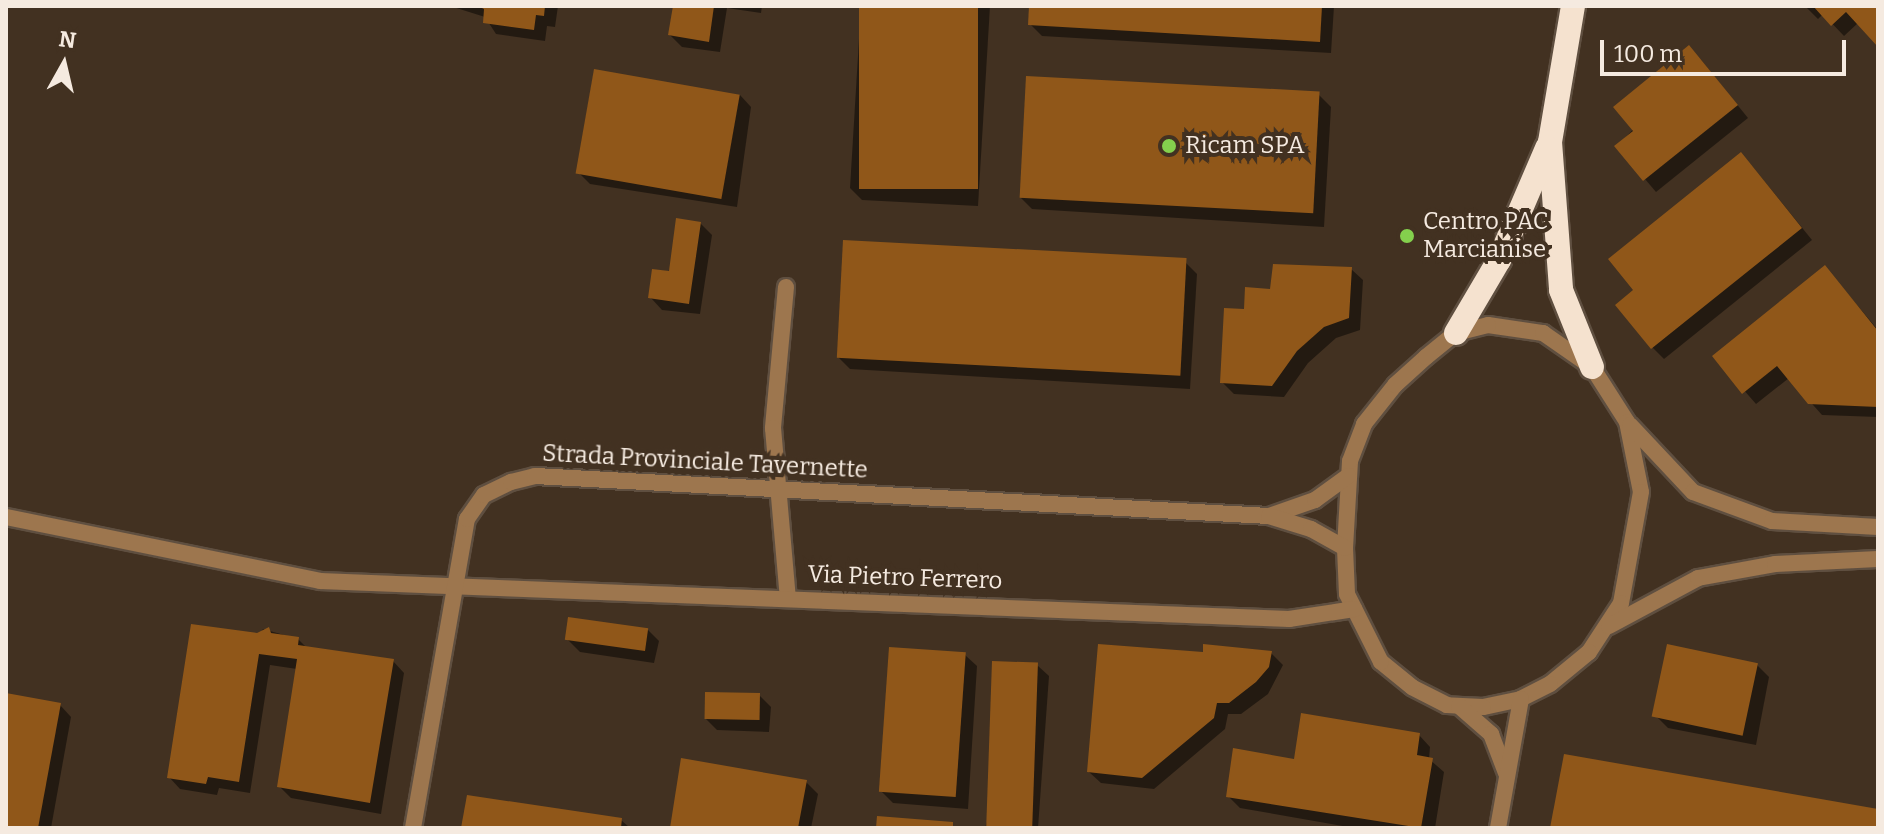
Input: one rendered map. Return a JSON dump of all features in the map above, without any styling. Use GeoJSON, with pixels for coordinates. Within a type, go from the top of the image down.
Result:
{"type":"FeatureCollection","features":[{"type":"Feature","properties":{"kind":"highway"},"geometry":{"type":"LineString","coordinates":[[1572,7],[1550,142],[1561,290],[1592,367]]}},
{"type":"Feature","properties":{"kind":"highway"},"geometry":{"type":"LineString","coordinates":[[1456,333],[1499,260],[1550,142]]}},
{"type":"Feature","properties":{"kind":"street"},"geometry":{"type":"LineString","coordinates":[[786,287],[773,428],[788,598]]}},
{"type":"Feature","properties":{"kind":"street"},"geometry":{"type":"LineString","coordinates":[[1507,779],[1491,734],[1459,706],[1412,687],[1381,662],[1347,594],[1348,476],[1364,424],[1395,385],[1456,333],[1488,325],[1543,333],[1592,367],[1627,422],[1693,492],[1772,521],[1878,527]]}},
{"type":"Feature","properties":{"kind":"street"},"geometry":{"type":"LineString","coordinates":[[1459,706],[1483,707],[1521,699],[1550,684],[1589,652],[1607,627],[1621,603],[1641,492],[1627,422]]}},
{"type":"Feature","properties":{"kind":"street","name":"Strada Provinciale Tavernette"},"geometry":{"type":"LineString","coordinates":[[413,828],[467,519],[484,495],[511,482],[535,476],[1269,516],[1311,529],[1345,548]]}},
{"type":"Feature","properties":{"kind":"street","name":"Strada Provinciale Tavernette"},"geometry":{"type":"LineString","coordinates":[[1269,516],[1315,500],[1348,476]]}},
{"type":"Feature","properties":{"kind":"street","name":"Via Pietro Ferrero"},"geometry":{"type":"LineString","coordinates":[[6,517],[320,581],[1289,619],[1354,609]]}},
{"type":"Feature","properties":{"kind":"street"},"geometry":{"type":"LineString","coordinates":[[1607,627],[1698,578],[1775,564],[1878,559]]}},
{"type":"Feature","properties":{"kind":"street"},"geometry":{"type":"LineString","coordinates":[[1498,828],[1521,699]]}},
{"type":"Feature","properties":{"kind":"building"},"geometry":{"type":"Polygon","coordinates":[[[478,6],[545,6],[544,16],[536,15],[534,30],[483,23],[484,9],[478,6]]]}},
{"type":"Feature","properties":{"kind":"building"},"geometry":{"type":"Polygon","coordinates":[[[673,6],[714,6],[709,42],[668,35],[673,6]]]}},
{"type":"Feature","properties":{"kind":"building"},"geometry":{"type":"Polygon","coordinates":[[[859,6],[978,6],[978,189],[859,189],[859,6]]]}},
{"type":"Feature","properties":{"kind":"building"},"geometry":{"type":"Polygon","coordinates":[[[1029,6],[1322,6],[1320,42],[1028,25],[1029,6]]]}},
{"type":"Feature","properties":{"kind":"building"},"geometry":{"type":"Polygon","coordinates":[[[1813,6],[1878,6],[1878,47],[1846,12],[1831,26],[1813,6]]]}},
{"type":"Feature","properties":{"kind":"building"},"geometry":{"type":"Polygon","coordinates":[[[1689,45],[1738,105],[1643,181],[1614,146],[1633,131],[1613,107],[1689,45]]]}},
{"type":"Feature","properties":{"kind":"building"},"geometry":{"type":"Polygon","coordinates":[[[594,69],[740,95],[721,199],[576,173],[594,69]]]}},
{"type":"Feature","properties":{"kind":"building","name":"Ricam SPA"},"geometry":{"type":"Polygon","coordinates":[[[1026,76],[1320,91],[1313,213],[1020,198],[1026,76]]]}},
{"type":"Feature","properties":{"kind":"building"},"geometry":{"type":"Polygon","coordinates":[[[1741,152],[1802,228],[1651,349],[1615,305],[1633,290],[1608,259],[1741,152]]]}},
{"type":"Feature","properties":{"kind":"building"},"geometry":{"type":"Polygon","coordinates":[[[676,218],[701,222],[689,304],[648,298],[652,269],[669,271],[676,218]]]}},
{"type":"Feature","properties":{"kind":"building"},"geometry":{"type":"Polygon","coordinates":[[[843,240],[1187,258],[1180,376],[837,358],[843,240]]]}},
{"type":"Feature","properties":{"kind":"building"},"geometry":{"type":"Polygon","coordinates":[[[1273,264],[1352,267],[1349,318],[1324,327],[1297,351],[1272,386],[1220,383],[1224,308],[1244,309],[1245,287],[1270,289],[1273,264]]]}},
{"type":"Feature","properties":{"kind":"building"},"geometry":{"type":"Polygon","coordinates":[[[1825,265],[1878,331],[1878,407],[1808,404],[1777,366],[1742,394],[1712,356],[1825,265]]]}},
{"type":"Feature","properties":{"kind":"building"},"geometry":{"type":"Polygon","coordinates":[[[568,617],[648,628],[645,651],[565,640],[568,617]]]}},
{"type":"Feature","properties":{"kind":"building"},"geometry":{"type":"Polygon","coordinates":[[[191,624],[257,633],[269,627],[271,633],[299,637],[298,645],[394,659],[370,803],[277,787],[297,659],[259,654],[239,782],[208,777],[206,784],[167,778],[191,624]]]}},
{"type":"Feature","properties":{"kind":"building"},"geometry":{"type":"Polygon","coordinates":[[[1098,644],[1203,652],[1203,644],[1272,651],[1269,667],[1256,682],[1229,703],[1217,703],[1214,718],[1142,778],[1087,772],[1098,644]]]}},
{"type":"Feature","properties":{"kind":"building"},"geometry":{"type":"Polygon","coordinates":[[[1667,644],[1758,663],[1743,736],[1652,716],[1667,644]]]}},
{"type":"Feature","properties":{"kind":"building"},"geometry":{"type":"Polygon","coordinates":[[[889,647],[966,652],[956,797],[879,792],[889,647]]]}},
{"type":"Feature","properties":{"kind":"building"},"geometry":{"type":"Polygon","coordinates":[[[992,661],[1038,663],[1032,828],[986,828],[992,661]]]}},
{"type":"Feature","properties":{"kind":"building"},"geometry":{"type":"Polygon","coordinates":[[[705,692],[760,693],[760,720],[705,719],[705,692]]]}},
{"type":"Feature","properties":{"kind":"building"},"geometry":{"type":"Polygon","coordinates":[[[6,693],[61,703],[38,828],[6,828],[6,693]]]}},
{"type":"Feature","properties":{"kind":"building"},"geometry":{"type":"Polygon","coordinates":[[[1301,713],[1420,733],[1417,755],[1433,758],[1421,828],[1226,797],[1233,748],[1294,759],[1301,713]]]}},
{"type":"Feature","properties":{"kind":"building"},"geometry":{"type":"Polygon","coordinates":[[[1564,754],[1878,809],[1878,828],[1550,828],[1564,754]]]}},
{"type":"Feature","properties":{"kind":"building"},"geometry":{"type":"Polygon","coordinates":[[[681,758],[807,780],[798,828],[670,828],[681,758]]]}},
{"type":"Feature","properties":{"kind":"building"},"geometry":{"type":"Polygon","coordinates":[[[467,795],[622,818],[621,828],[461,828],[467,795]]]}},
{"type":"Feature","properties":{"kind":"building"},"geometry":{"type":"Polygon","coordinates":[[[877,816],[953,822],[953,828],[876,828],[877,816]]]}},
{"type":"Feature","properties":{"kind":"place","name":"Ricam SPA"},"geometry":{"type":"Point","coordinates":[1169,146]}},
{"type":"Feature","properties":{"kind":"place","name":"Centro PAC Marcianise"},"geometry":{"type":"Point","coordinates":[1407,236]}}]}
